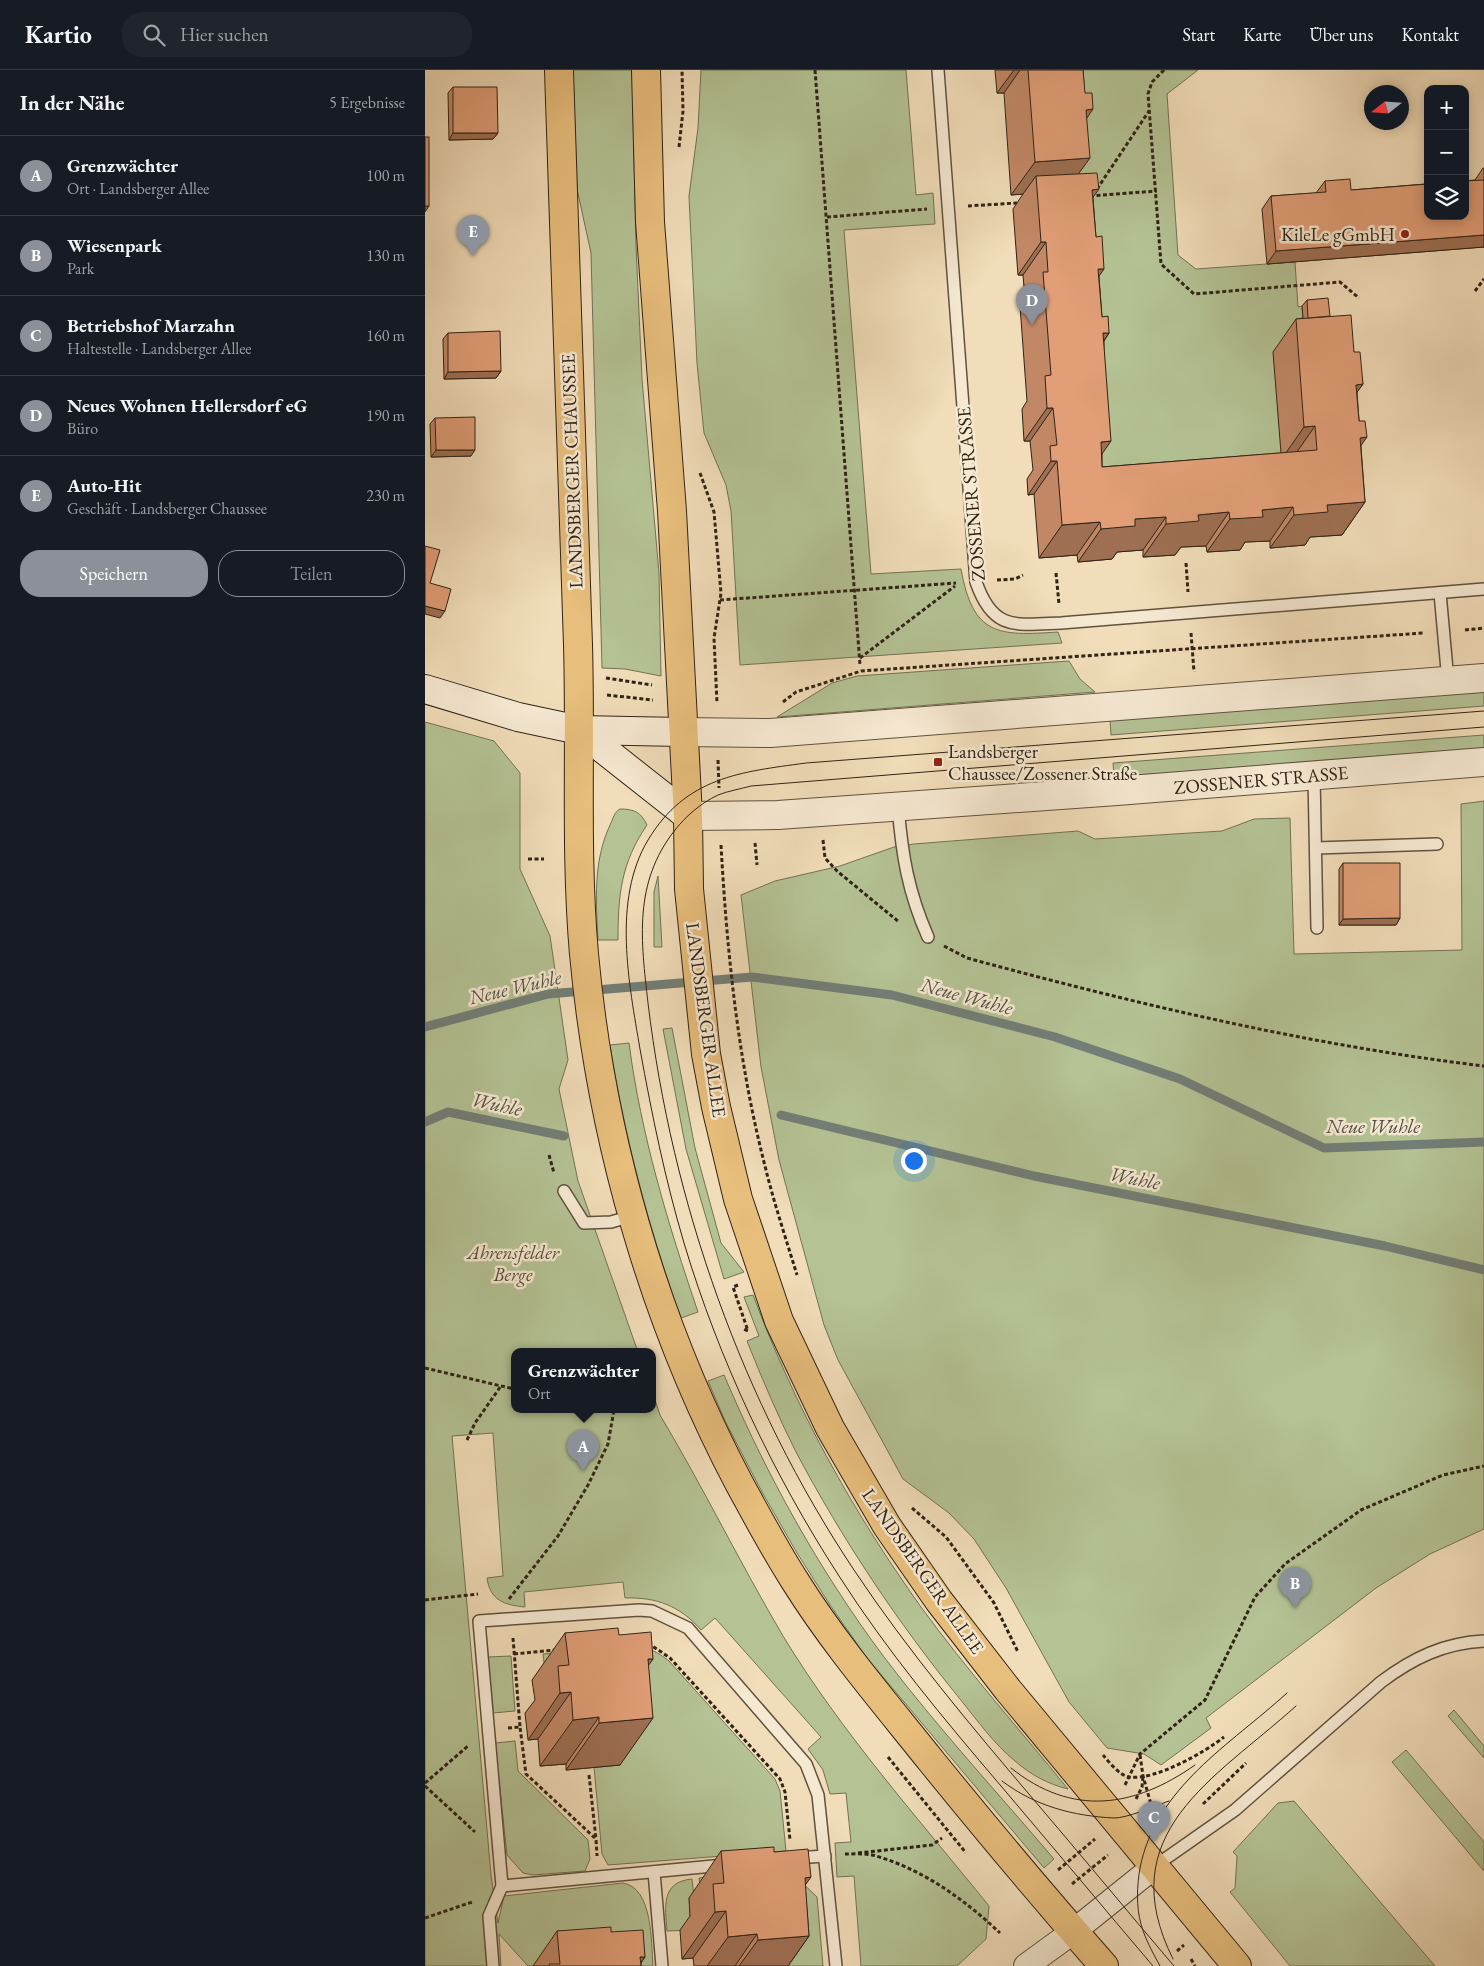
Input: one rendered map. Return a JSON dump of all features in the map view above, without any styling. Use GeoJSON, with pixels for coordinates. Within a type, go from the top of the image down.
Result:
{"type":"FeatureCollection","features":[{"type":"Feature","properties":{"kind":"main road","name":"LANDSBERGER CHAUSSEE"},"geometry":{"type":"LineString","coordinates":[[559,70],[584,951],[595,1040],[609,1119],[632,1216]]}},
{"type":"Feature","properties":{"kind":"main road"},"geometry":{"type":"LineString","coordinates":[[646,70],[650,222],[672,512],[688,816]]}},
{"type":"Feature","properties":{"kind":"main road","name":"LANDSBERGER ALLEE"},"geometry":{"type":"LineString","coordinates":[[688,816],[689,889],[695,954],[716,1107],[738,1199],[779,1322],[830,1428],[887,1526],[939,1600],[1008,1690],[1237,1966]]}},
{"type":"Feature","properties":{"kind":"main road"},"geometry":{"type":"LineString","coordinates":[[632,1216],[660,1302],[689,1376],[738,1482],[796,1583],[870,1686],[1049,1903],[1104,1966]]}},
{"type":"Feature","properties":{"kind":"street"},"geometry":{"type":"LineString","coordinates":[[611,742],[683,732],[770,733],[1484,678]]}},
{"type":"Feature","properties":{"kind":"street"},"geometry":{"type":"LineString","coordinates":[[425,689],[518,716],[579,730],[611,742],[688,816]]}},
{"type":"Feature","properties":{"kind":"street","name":"ZOSSENER STRASSE"},"geometry":{"type":"LineString","coordinates":[[688,816],[753,816],[1484,762]]}},
{"type":"Feature","properties":{"kind":"street"},"geometry":{"type":"LineString","coordinates":[[1026,1966],[1074,1931],[1155,1866]]}},
{"type":"Feature","properties":{"kind":"lane","name":"ZOSSENER STRASSE"},"geometry":{"type":"LineString","coordinates":[[938,70],[976,582],[983,602],[992,613],[1003,621],[1022,625],[1484,590]]}},
{"type":"Feature","properties":{"kind":"lane"},"geometry":{"type":"LineString","coordinates":[[1440,593],[1448,680]]}},
{"type":"Feature","properties":{"kind":"lane"},"geometry":{"type":"LineString","coordinates":[[1314,776],[1317,928]]}},
{"type":"Feature","properties":{"kind":"lane"},"geometry":{"type":"LineString","coordinates":[[898,806],[903,862],[917,912],[928,937]]}},
{"type":"Feature","properties":{"kind":"lane"},"geometry":{"type":"LineString","coordinates":[[1316,848],[1437,844]]}},
{"type":"Feature","properties":{"kind":"lane"},"geometry":{"type":"LineString","coordinates":[[564,1191],[584,1223],[611,1222],[632,1216]]}},
{"type":"Feature","properties":{"kind":"lane"},"geometry":{"type":"LineString","coordinates":[[493,1966],[489,1916],[502,1886],[479,1621],[652,1610],[687,1628],[806,1764],[818,1795],[836,1966]]}},
{"type":"Feature","properties":{"kind":"lane"},"geometry":{"type":"LineString","coordinates":[[1155,1866],[1235,1810],[1381,1682],[1404,1665],[1417,1658],[1460,1642],[1484,1641]]}},
{"type":"Feature","properties":{"kind":"lane"},"geometry":{"type":"LineString","coordinates":[[788,1859],[825,1856]]}},
{"type":"Feature","properties":{"kind":"lane"},"geometry":{"type":"LineString","coordinates":[[502,1886],[733,1864]]}},
{"type":"Feature","properties":{"kind":"lane"},"geometry":{"type":"LineString","coordinates":[[654,1872],[662,1966]]}},
{"type":"Feature","properties":{"kind":"path"},"geometry":{"type":"LineString","coordinates":[[815,70],[860,665]]}},
{"type":"Feature","properties":{"kind":"path"},"geometry":{"type":"LineString","coordinates":[[1164,70],[1152,82],[1148,94],[1157,190],[1161,264],[1194,294],[1340,282],[1359,298]]}},
{"type":"Feature","properties":{"kind":"path"},"geometry":{"type":"LineString","coordinates":[[1093,196],[1149,110]]}},
{"type":"Feature","properties":{"kind":"path"},"geometry":{"type":"LineString","coordinates":[[1084,197],[1157,190]]}},
{"type":"Feature","properties":{"kind":"path"},"geometry":{"type":"LineString","coordinates":[[827,217],[1017,203]]}},
{"type":"Feature","properties":{"kind":"path"},"geometry":{"type":"LineString","coordinates":[[1475,291],[1484,279]]}},
{"type":"Feature","properties":{"kind":"path"},"geometry":{"type":"LineString","coordinates":[[988,581],[1015,579],[1023,576]]}},
{"type":"Feature","properties":{"kind":"path"},"geometry":{"type":"LineString","coordinates":[[720,600],[960,583],[860,658]]}},
{"type":"Feature","properties":{"kind":"path"},"geometry":{"type":"LineString","coordinates":[[776,707],[796,692],[861,671],[1484,628]]}},
{"type":"Feature","properties":{"kind":"path"},"geometry":{"type":"LineString","coordinates":[[603,678],[656,686]]}},
{"type":"Feature","properties":{"kind":"path"},"geometry":{"type":"LineString","coordinates":[[606,694],[657,701]]}},
{"type":"Feature","properties":{"kind":"path"},"geometry":{"type":"LineString","coordinates":[[823,833],[825,858]]}},
{"type":"Feature","properties":{"kind":"path"},"geometry":{"type":"LineString","coordinates":[[755,842],[757,865]]}},
{"type":"Feature","properties":{"kind":"path"},"geometry":{"type":"LineString","coordinates":[[528,859],[544,859]]}},
{"type":"Feature","properties":{"kind":"path"},"geometry":{"type":"LineString","coordinates":[[724,899],[728,950],[740,1044],[765,1166],[797,1277]]}},
{"type":"Feature","properties":{"kind":"path"},"geometry":{"type":"LineString","coordinates":[[1017,972],[1252,1029],[1435,1060],[1484,1066]]}},
{"type":"Feature","properties":{"kind":"path"},"geometry":{"type":"LineString","coordinates":[[549,1154],[554,1172]]}},
{"type":"Feature","properties":{"kind":"path"},"geometry":{"type":"LineString","coordinates":[[425,1368],[511,1388]]}},
{"type":"Feature","properties":{"kind":"path"},"geometry":{"type":"LineString","coordinates":[[467,1440],[475,1423],[501,1386]]}},
{"type":"Feature","properties":{"kind":"path"},"geometry":{"type":"LineString","coordinates":[[596,1839],[526,1774],[511,1618],[506,1602],[558,1536],[588,1485],[609,1444],[614,1413]]}},
{"type":"Feature","properties":{"kind":"path"},"geometry":{"type":"LineString","coordinates":[[1125,1785],[1140,1754],[1205,1700],[1255,1597],[1285,1564],[1361,1510],[1443,1474],[1484,1466]]}},
{"type":"Feature","properties":{"kind":"path"},"geometry":{"type":"LineString","coordinates":[[907,1504],[946,1536],[994,1602],[1012,1642],[1022,1658]]}},
{"type":"Feature","properties":{"kind":"path"},"geometry":{"type":"LineString","coordinates":[[425,1600],[478,1594]]}},
{"type":"Feature","properties":{"kind":"path"},"geometry":{"type":"LineString","coordinates":[[645,1642],[670,1658],[780,1779],[785,1792],[788,1859]]}},
{"type":"Feature","properties":{"kind":"path"},"geometry":{"type":"LineString","coordinates":[[514,1654],[561,1649]]}},
{"type":"Feature","properties":{"kind":"path"},"geometry":{"type":"LineString","coordinates":[[498,1852],[425,1785],[488,1729],[520,1727]]}},
{"type":"Feature","properties":{"kind":"path"},"geometry":{"type":"LineString","coordinates":[[1102,1754],[1119,1772],[1129,1777],[1143,1776],[1200,1754],[1224,1737]]}},
{"type":"Feature","properties":{"kind":"path"},"geometry":{"type":"LineString","coordinates":[[1140,1754],[1143,1776],[1158,1828]]}},
{"type":"Feature","properties":{"kind":"path"},"geometry":{"type":"LineString","coordinates":[[1203,1804],[1246,1763]]}},
{"type":"Feature","properties":{"kind":"path"},"geometry":{"type":"LineString","coordinates":[[589,1776],[599,1877]]}},
{"type":"Feature","properties":{"kind":"path"},"geometry":{"type":"LineString","coordinates":[[1049,1903],[1113,1850],[1142,1787],[1143,1776]]}},
{"type":"Feature","properties":{"kind":"path"},"geometry":{"type":"LineString","coordinates":[[942,1838],[933,1845],[845,1854],[875,1855],[902,1866],[951,1891],[1001,1933]]}},
{"type":"Feature","properties":{"kind":"path"},"geometry":{"type":"LineString","coordinates":[[1061,1867],[1084,1849]]}},
{"type":"Feature","properties":{"kind":"path"},"geometry":{"type":"LineString","coordinates":[[425,1918],[475,1901],[502,1886]]}},
{"type":"Feature","properties":{"kind":"green space"},"geometry":{"type":"Polygon","coordinates":[[[573,70],[632,70],[636,246],[642,379],[659,573],[661,676],[625,669],[602,668],[591,253],[577,189],[573,70]]]}},
{"type":"Feature","properties":{"kind":"green space"},"geometry":{"type":"Polygon","coordinates":[[[701,70],[906,70],[916,195],[933,193],[935,224],[844,230],[871,574],[961,569],[966,591],[973,608],[981,619],[991,627],[1019,633],[1058,632],[1062,643],[740,665],[731,511],[726,485],[704,433],[697,363],[689,196],[698,128],[701,70]]]}},
{"type":"Feature","properties":{"kind":"green space"},"geometry":{"type":"Polygon","coordinates":[[[1057,70],[1198,70],[1167,94],[1178,255],[1196,269],[1295,262],[1298,307],[1302,306],[1305,350],[1281,459],[1079,500],[1057,70]]]}},
{"type":"Feature","properties":{"kind":"green space"},"geometry":{"type":"Polygon","coordinates":[[[1069,661],[1080,679],[1095,692],[777,717],[832,683],[857,676],[1069,661]]]}},
{"type":"Feature","properties":{"kind":"green space"},"geometry":{"type":"Polygon","coordinates":[[[1484,691],[1484,706],[1111,735],[1110,720],[1484,691]]]}},
{"type":"Feature","properties":{"kind":"green space","name":"Ahrensfelder Berge"},"geometry":{"type":"Polygon","coordinates":[[[425,722],[494,741],[520,773],[520,869],[550,936],[568,1060],[559,1089],[578,1181],[637,1348],[511,1348],[511,1413],[656,1413],[656,1403],[660,1415],[767,1608],[806,1672],[855,1741],[989,1906],[986,1939],[957,1966],[861,1966],[854,1876],[837,1877],[835,1843],[851,1842],[846,1793],[830,1794],[823,1770],[808,1749],[821,1737],[715,1618],[701,1630],[685,1615],[658,1601],[625,1598],[623,1582],[524,1592],[525,1607],[511,1605],[499,1600],[491,1592],[487,1578],[503,1576],[493,1433],[452,1436],[491,1875],[498,1923],[504,1896],[623,1883],[633,1887],[645,1905],[651,1931],[653,1966],[528,1966],[499,1934],[501,1966],[425,1966],[425,722]]]}},
{"type":"Feature","properties":{"kind":"green space"},"geometry":{"type":"Polygon","coordinates":[[[1484,735],[1484,748],[1114,777],[1113,763],[1484,735]]]}},
{"type":"Feature","properties":{"kind":"green space"},"geometry":{"type":"Polygon","coordinates":[[[1484,801],[1484,1529],[1430,1554],[1376,1588],[1206,1718],[1211,1728],[1161,1765],[1144,1754],[1107,1748],[1069,1702],[1006,1588],[974,1539],[949,1513],[903,1479],[838,1360],[824,1325],[779,1160],[761,1067],[741,895],[775,881],[840,866],[894,847],[914,844],[1078,831],[1095,839],[1222,831],[1254,819],[1290,818],[1294,954],[1462,950],[1461,804],[1484,801]]]}},
{"type":"Feature","properties":{"kind":"green space"},"geometry":{"type":"Polygon","coordinates":[[[620,809],[637,812],[647,825],[638,839],[626,866],[620,894],[618,940],[598,940],[596,896],[598,867],[605,839],[616,812],[620,809]]]}},
{"type":"Feature","properties":{"kind":"green space"},"geometry":{"type":"Polygon","coordinates":[[[658,876],[662,947],[654,947],[654,892],[658,876]]]}},
{"type":"Feature","properties":{"kind":"green space"},"geometry":{"type":"Polygon","coordinates":[[[672,1028],[695,1148],[721,1243],[744,1272],[724,1279],[686,1149],[663,1029],[672,1028]]]}},
{"type":"Feature","properties":{"kind":"green space"},"geometry":{"type":"Polygon","coordinates":[[[629,1043],[648,1145],[676,1246],[698,1312],[681,1318],[648,1217],[616,1080],[610,1045],[629,1043]]]}},
{"type":"Feature","properties":{"kind":"green space"},"geometry":{"type":"Polygon","coordinates":[[[753,1295],[769,1337],[806,1417],[871,1533],[921,1607],[1068,1789],[1047,1782],[1027,1771],[1007,1754],[979,1723],[937,1670],[872,1580],[832,1517],[796,1452],[770,1397],[747,1341],[759,1336],[744,1297],[753,1295]]]}},
{"type":"Feature","properties":{"kind":"green space"},"geometry":{"type":"Polygon","coordinates":[[[724,1375],[776,1485],[837,1590],[904,1683],[1054,1859],[1044,1868],[867,1658],[830,1605],[762,1492],[725,1421],[708,1381],[724,1375]]]}},
{"type":"Feature","properties":{"kind":"green space"},"geometry":{"type":"Polygon","coordinates":[[[634,1646],[653,1650],[669,1661],[775,1779],[780,1791],[786,1851],[608,1865],[602,1854],[594,1767],[546,1678],[543,1654],[634,1646]]]}},
{"type":"Feature","properties":{"kind":"green space"},"geometry":{"type":"Polygon","coordinates":[[[511,1656],[515,1711],[493,1713],[488,1657],[511,1656]]]}},
{"type":"Feature","properties":{"kind":"green space"},"geometry":{"type":"Polygon","coordinates":[[[1454,1710],[1484,1746],[1484,1758],[1448,1716],[1454,1710]]]}},
{"type":"Feature","properties":{"kind":"green space"},"geometry":{"type":"Polygon","coordinates":[[[515,1741],[518,1771],[588,1840],[590,1859],[585,1871],[533,1875],[523,1873],[507,1855],[495,1743],[515,1741]]]}},
{"type":"Feature","properties":{"kind":"green space"},"geometry":{"type":"Polygon","coordinates":[[[1406,1750],[1484,1842],[1484,1871],[1392,1762],[1406,1750]]]}},
{"type":"Feature","properties":{"kind":"green space"},"geometry":{"type":"Polygon","coordinates":[[[1294,1801],[1435,1966],[1290,1966],[1230,1892],[1235,1888],[1237,1856],[1233,1852],[1278,1803],[1294,1801]]]}},
{"type":"Feature","properties":{"kind":"green space"},"geometry":{"type":"Polygon","coordinates":[[[788,1869],[817,1897],[823,1966],[775,1966],[701,1897],[699,1878],[788,1869]]]}},
{"type":"Feature","properties":{"kind":"green space"},"geometry":{"type":"Polygon","coordinates":[[[692,1879],[694,1897],[689,1898],[691,1930],[667,1931],[666,1904],[670,1890],[682,1881],[692,1879]]]}},
{"type":"Feature","properties":{"kind":"building"},"geometry":{"type":"Polygon","coordinates":[[[1028,70],[1083,70],[1085,93],[1092,93],[1093,109],[1086,110],[1090,158],[1035,162],[1028,70]]]}},
{"type":"Feature","properties":{"kind":"building"},"geometry":{"type":"Polygon","coordinates":[[[453,87],[497,87],[498,133],[453,133],[453,87]]]}},
{"type":"Feature","properties":{"kind":"building"},"geometry":{"type":"Polygon","coordinates":[[[425,137],[429,137],[429,206],[425,206],[425,137]]]}},
{"type":"Feature","properties":{"kind":"building"},"geometry":{"type":"Polygon","coordinates":[[[1097,173],[1099,189],[1092,190],[1096,237],[1102,236],[1104,269],[1098,269],[1102,317],[1108,316],[1109,333],[1103,333],[1111,441],[1101,442],[1102,467],[1317,450],[1315,426],[1304,427],[1296,319],[1351,315],[1354,352],[1360,352],[1363,384],[1356,385],[1359,421],[1365,421],[1367,437],[1360,438],[1365,502],[1327,505],[1328,512],[1294,515],[1293,507],[1262,510],[1263,517],[1230,519],[1229,512],[1198,515],[1199,521],[1166,524],[1166,517],[1135,519],[1135,526],[1101,529],[1100,522],[1062,525],[1057,461],[1051,461],[1050,446],[1057,445],[1053,408],[1047,408],[1045,376],[1051,375],[1043,272],[1048,272],[1046,242],[1041,242],[1036,176],[1097,173]]]}},
{"type":"Feature","properties":{"kind":"building"},"geometry":{"type":"Polygon","coordinates":[[[1350,179],[1351,190],[1424,184],[1424,220],[1469,220],[1469,181],[1484,180],[1484,235],[1276,251],[1271,196],[1326,192],[1325,181],[1350,179]]]}},
{"type":"Feature","properties":{"kind":"building"},"geometry":{"type":"Polygon","coordinates":[[[1328,298],[1330,316],[1308,318],[1307,300],[1328,298]]]}},
{"type":"Feature","properties":{"kind":"building"},"geometry":{"type":"Polygon","coordinates":[[[500,331],[501,371],[448,372],[448,333],[500,331]]]}},
{"type":"Feature","properties":{"kind":"building"},"geometry":{"type":"Polygon","coordinates":[[[475,417],[475,450],[436,450],[435,418],[475,417]]]}},
{"type":"Feature","properties":{"kind":"building"},"geometry":{"type":"Polygon","coordinates":[[[425,546],[440,550],[430,583],[451,589],[445,611],[425,606],[425,546]]]}},
{"type":"Feature","properties":{"kind":"building"},"geometry":{"type":"Polygon","coordinates":[[[1343,863],[1400,863],[1400,918],[1343,919],[1343,863]]]}},
{"type":"Feature","properties":{"kind":"building"},"geometry":{"type":"Polygon","coordinates":[[[618,1628],[619,1635],[651,1632],[653,1659],[648,1659],[653,1718],[599,1723],[599,1717],[573,1720],[571,1692],[560,1693],[558,1666],[569,1665],[565,1633],[618,1628]]]}},
{"type":"Feature","properties":{"kind":"building"},"geometry":{"type":"Polygon","coordinates":[[[774,1847],[774,1852],[808,1849],[811,1877],[805,1878],[809,1936],[758,1940],[757,1934],[728,1937],[726,1911],[715,1912],[713,1884],[724,1883],[721,1851],[774,1847]]]}},
{"type":"Feature","properties":{"kind":"building"},"geometry":{"type":"Polygon","coordinates":[[[611,1927],[611,1932],[643,1930],[645,1957],[640,1957],[641,1966],[550,1966],[549,1964],[560,1964],[557,1931],[611,1927]]]}},
{"type":"Feature","properties":{"kind":"waterway","name":"Neue Wuhle"},"geometry":{"type":"LineString","coordinates":[[425,1027],[548,994],[752,977],[892,995],[1055,1037],[1180,1079],[1324,1148],[1484,1142]]}},
{"type":"Feature","properties":{"kind":"waterway","name":"Wuhle"},"geometry":{"type":"LineString","coordinates":[[425,1122],[448,1112],[564,1136]]}},
{"type":"Feature","properties":{"kind":"waterway","name":"Wuhle"},"geometry":{"type":"LineString","coordinates":[[781,1115],[1034,1176],[1385,1246],[1484,1270]]}},
{"type":"Feature","properties":{"kind":"tram line"},"geometry":{"type":"LineString","coordinates":[[1153,1966],[958,1735],[876,1631],[815,1537],[770,1457],[731,1373],[698,1287],[677,1219],[659,1147],[640,1049],[628,970],[626,943],[630,889],[637,864],[648,840],[663,819],[679,803],[697,790],[717,781],[759,770],[806,763],[1484,711]]}},
{"type":"Feature","properties":{"kind":"tram line"},"geometry":{"type":"LineString","coordinates":[[1174,1966],[964,1716],[896,1630],[854,1570],[814,1506],[778,1439],[746,1370],[718,1298],[694,1226],[675,1152],[659,1078],[645,980],[642,935],[646,892],[661,850],[684,820],[694,810],[712,798],[751,786],[1484,727]]}},
{"type":"Feature","properties":{"kind":"tram line"},"geometry":{"type":"LineString","coordinates":[[1160,1966],[1149,1946],[1138,1910],[1137,1896],[1140,1868],[1149,1839],[1162,1814],[1198,1770],[1287,1693]]}},
{"type":"Feature","properties":{"kind":"tram line"},"geometry":{"type":"LineString","coordinates":[[1173,1959],[1157,1915],[1154,1877],[1163,1843],[1181,1813],[1205,1785],[1296,1706]]}},
{"type":"Feature","properties":{"kind":"tram line"},"geometry":{"type":"LineString","coordinates":[[1011,1768],[1034,1784],[1057,1794],[1080,1800],[1103,1801],[1126,1798],[1149,1790],[1195,1765]]}},
{"type":"Feature","properties":{"kind":"tram line"},"geometry":{"type":"LineString","coordinates":[[1002,1781],[1041,1803],[1069,1812],[1099,1817],[1114,1818],[1127,1816],[1169,1801]]}},
{"type":"Feature","properties":{"kind":"place","name":"KileLe gGmbH"},"geometry":{"type":"Point","coordinates":[1405,234]}},
{"type":"Feature","properties":{"kind":"place","name":"Auto-Hit"},"geometry":{"type":"Point","coordinates":[473,256]}},
{"type":"Feature","properties":{"kind":"place","name":"Neues Wohnen Hellersdorf eG"},"geometry":{"type":"Point","coordinates":[1032,325]}},
{"type":"Feature","properties":{"kind":"place","name":"Landsberger Chaussee/Zossener Straße"},"geometry":{"type":"Point","coordinates":[938,762]}},
{"type":"Feature","properties":{"kind":"place","name":"Grenzwächter"},"geometry":{"type":"Point","coordinates":[583,1471]}},
{"type":"Feature","properties":{"kind":"place","name":"Wiesenpark"},"geometry":{"type":"Point","coordinates":[1295,1608]}},
{"type":"Feature","properties":{"kind":"place","name":"Betriebshof Marzahn"},"geometry":{"type":"Point","coordinates":[1154,1842]}}]}
